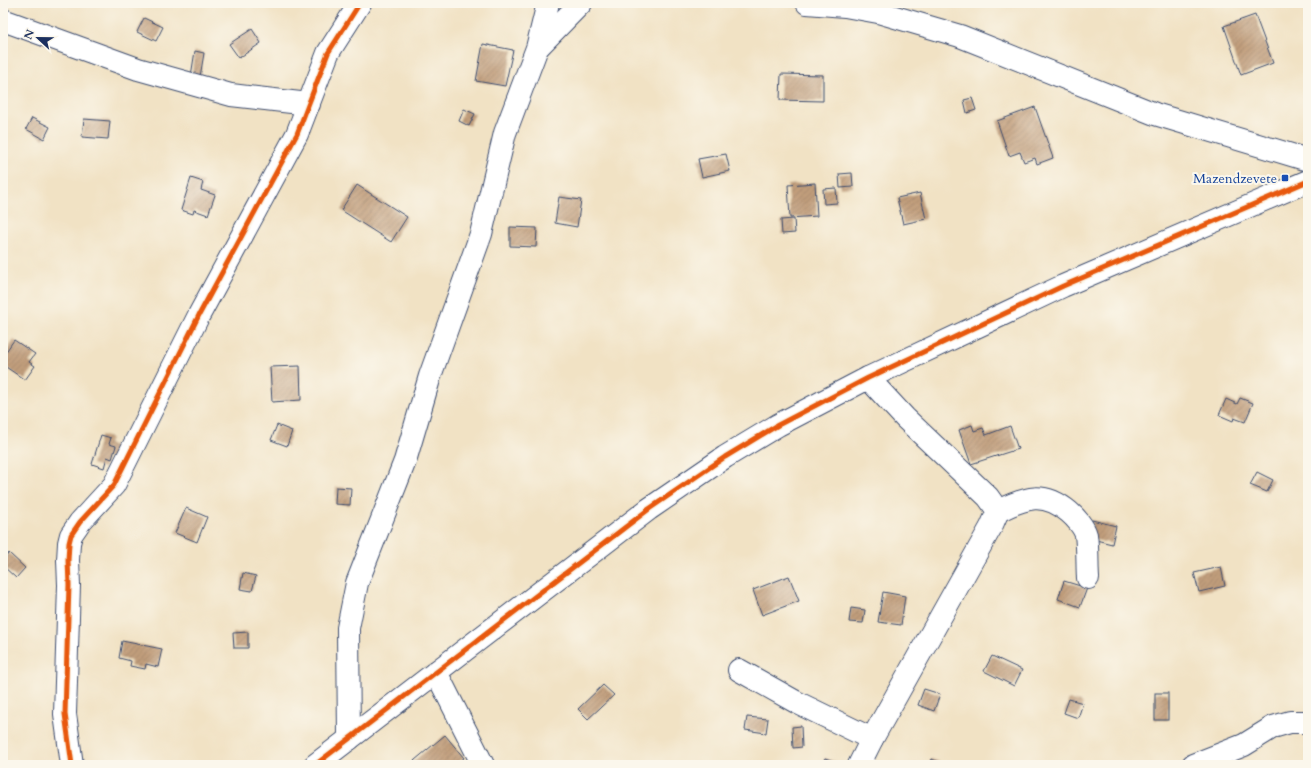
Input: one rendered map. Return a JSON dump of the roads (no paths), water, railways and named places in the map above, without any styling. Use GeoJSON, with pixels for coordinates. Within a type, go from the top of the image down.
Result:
{"type":"FeatureCollection","features":[{"type":"Feature","properties":{"kind":"street"},"geometry":{"type":"LineString","coordinates":[[72,765],[65,714],[69,585],[68,560],[71,535],[80,522],[114,485],[192,329],[297,134],[328,53],[360,3]]}},
{"type":"Feature","properties":{"kind":"street"},"geometry":{"type":"LineString","coordinates":[[349,739],[348,628],[357,583],[405,461],[430,376],[481,234],[505,132],[537,48],[548,3]]}},
{"type":"Feature","properties":{"kind":"street"},"geometry":{"type":"LineString","coordinates":[[537,48],[581,3]]}},
{"type":"Feature","properties":{"kind":"street"},"geometry":{"type":"LineString","coordinates":[[807,3],[845,6],[878,12],[960,36],[1155,114],[1308,160]]}},
{"type":"Feature","properties":{"kind":"street"},"geometry":{"type":"LineString","coordinates":[[3,20],[138,69],[224,94],[309,104]]}},
{"type":"Feature","properties":{"kind":"street"},"geometry":{"type":"LineString","coordinates":[[315,765],[655,505],[725,458],[778,425],[868,378],[1063,286],[1308,181]]}},
{"type":"Feature","properties":{"kind":"street"},"geometry":{"type":"LineString","coordinates":[[868,378],[905,418],[988,497],[998,511]]}},
{"type":"Feature","properties":{"kind":"street"},"geometry":{"type":"LineString","coordinates":[[859,765],[872,739],[991,527],[998,511],[1019,500],[1040,498],[1058,503],[1075,517],[1086,533],[1088,578]]}},
{"type":"Feature","properties":{"kind":"street"},"geometry":{"type":"LineString","coordinates":[[739,670],[796,702],[872,739]]}},
{"type":"Feature","properties":{"kind":"street"},"geometry":{"type":"LineString","coordinates":[[436,672],[483,765]]}},
{"type":"Feature","properties":{"kind":"street"},"geometry":{"type":"LineString","coordinates":[[1193,765],[1244,745],[1274,727],[1290,722],[1308,722]]}},
{"type":"Feature","properties":{"kind":"place","name":"Mazendzevete"},"geometry":{"type":"Point","coordinates":[1285,178]}}]}
